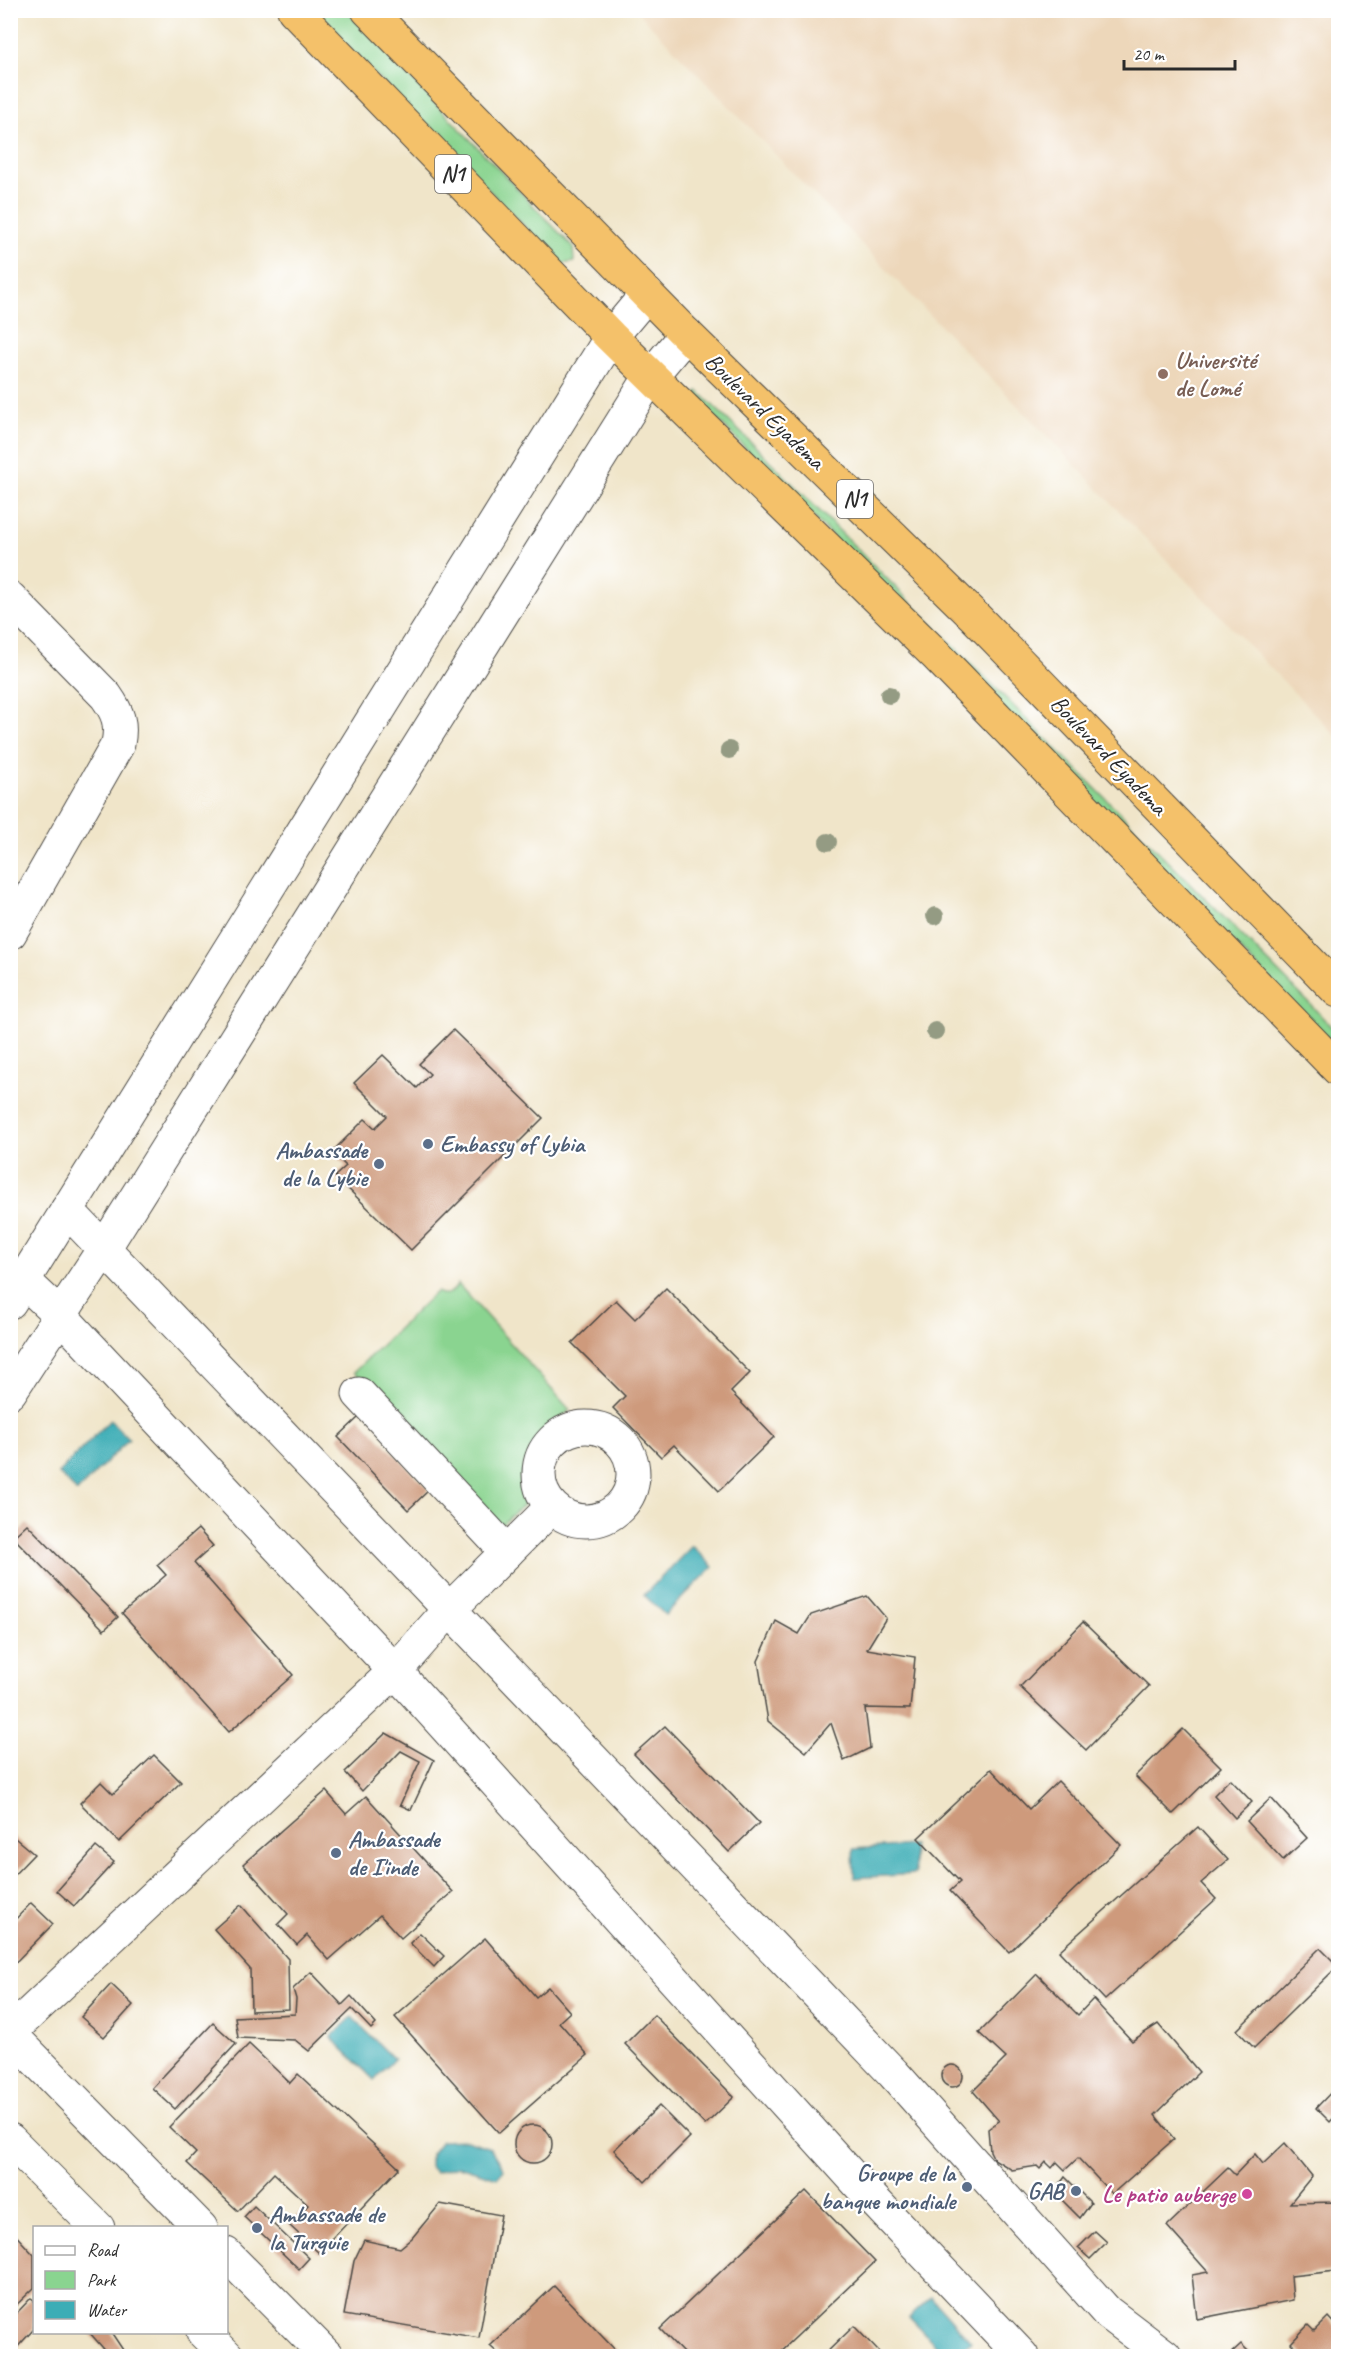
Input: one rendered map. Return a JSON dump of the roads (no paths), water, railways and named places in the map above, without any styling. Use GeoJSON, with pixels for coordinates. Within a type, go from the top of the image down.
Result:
{"type":"FeatureCollection","features":[{"type":"Feature","properties":{"kind":"highway","name":"N1"},"geometry":{"type":"LineString","coordinates":[[294,10],[611,337],[937,656],[1338,1069]]}},
{"type":"Feature","properties":{"kind":"highway","name":"Boulevard Eyadema"},"geometry":{"type":"LineString","coordinates":[[368,10],[647,294],[976,618],[1338,991]]}},
{"type":"Feature","properties":{"kind":"street"},"geometry":{"type":"LineString","coordinates":[[647,294],[611,337],[17,1292],[60,1315],[395,1671],[866,2192],[1022,2356]]}},
{"type":"Feature","properties":{"kind":"street"},"geometry":{"type":"LineString","coordinates":[[10,1392],[105,1247],[651,376],[687,334]]}},
{"type":"Feature","properties":{"kind":"street"},"geometry":{"type":"LineString","coordinates":[[10,598],[106,696],[117,712],[121,728],[118,744],[10,933]]}},
{"type":"Feature","properties":{"kind":"street"},"geometry":{"type":"LineString","coordinates":[[67,1210],[105,1247],[893,2073],[1107,2312],[1165,2356]]}},
{"type":"Feature","properties":{"kind":"street"},"geometry":{"type":"LineString","coordinates":[[359,1394],[507,1552]]}},
{"type":"Feature","properties":{"kind":"street"},"geometry":{"type":"LineString","coordinates":[[199,2226],[10,2033],[395,1671],[449,1610],[552,1507]]}},
{"type":"Feature","properties":{"kind":"street"},"geometry":{"type":"LineString","coordinates":[[10,2140],[96,2226]]}},
{"type":"Feature","properties":{"kind":"street"},"geometry":{"type":"LineString","coordinates":[[228,2256],[327,2356]]}},
{"type":"Feature","properties":{"kind":"street"},"geometry":{"type":"LineString","coordinates":[[205,2334],[227,2356]]}},
{"type":"Feature","properties":{"kind":"water"},"geometry":{"type":"Polygon","coordinates":[[[110,1420],[129,1439],[77,1492],[58,1473],[110,1420]]]}},
{"type":"Feature","properties":{"kind":"water"},"geometry":{"type":"Polygon","coordinates":[[[692,1546],[713,1567],[665,1615],[644,1595],[692,1546]]]}},
{"type":"Feature","properties":{"kind":"water"},"geometry":{"type":"Polygon","coordinates":[[[913,1845],[915,1874],[854,1878],[853,1849],[913,1845]]]}},
{"type":"Feature","properties":{"kind":"water"},"geometry":{"type":"Polygon","coordinates":[[[352,2017],[394,2059],[374,2080],[331,2037],[352,2017]]]}},
{"type":"Feature","properties":{"kind":"water"},"geometry":{"type":"Polygon","coordinates":[[[466,2140],[490,2148],[504,2170],[497,2178],[459,2166],[435,2172],[430,2167],[430,2155],[441,2141],[466,2140]]]}},
{"type":"Feature","properties":{"kind":"water"},"geometry":{"type":"Polygon","coordinates":[[[931,2297],[971,2342],[955,2356],[946,2356],[909,2317],[931,2297]]]}},
{"type":"Feature","properties":{"kind":"place","name":"Université de Lomé"},"geometry":{"type":"Point","coordinates":[1163,374]}},
{"type":"Feature","properties":{"kind":"place","name":"Embassy of Lybia"},"geometry":{"type":"Point","coordinates":[428,1144]}},
{"type":"Feature","properties":{"kind":"place","name":"Ambassade de la Lybie"},"geometry":{"type":"Point","coordinates":[379,1164]}},
{"type":"Feature","properties":{"kind":"place","name":"Ambassade de I'inde"},"geometry":{"type":"Point","coordinates":[336,1853]}},
{"type":"Feature","properties":{"kind":"place","name":"Groupe de la banque mondiale"},"geometry":{"type":"Point","coordinates":[967,2187]}},
{"type":"Feature","properties":{"kind":"place","name":"GAB"},"geometry":{"type":"Point","coordinates":[1076,2191]}},
{"type":"Feature","properties":{"kind":"place","name":"Le patio auberge"},"geometry":{"type":"Point","coordinates":[1247,2194]}},
{"type":"Feature","properties":{"kind":"place","name":"Ambassade de la Turquie"},"geometry":{"type":"Point","coordinates":[257,2228]}}]}
